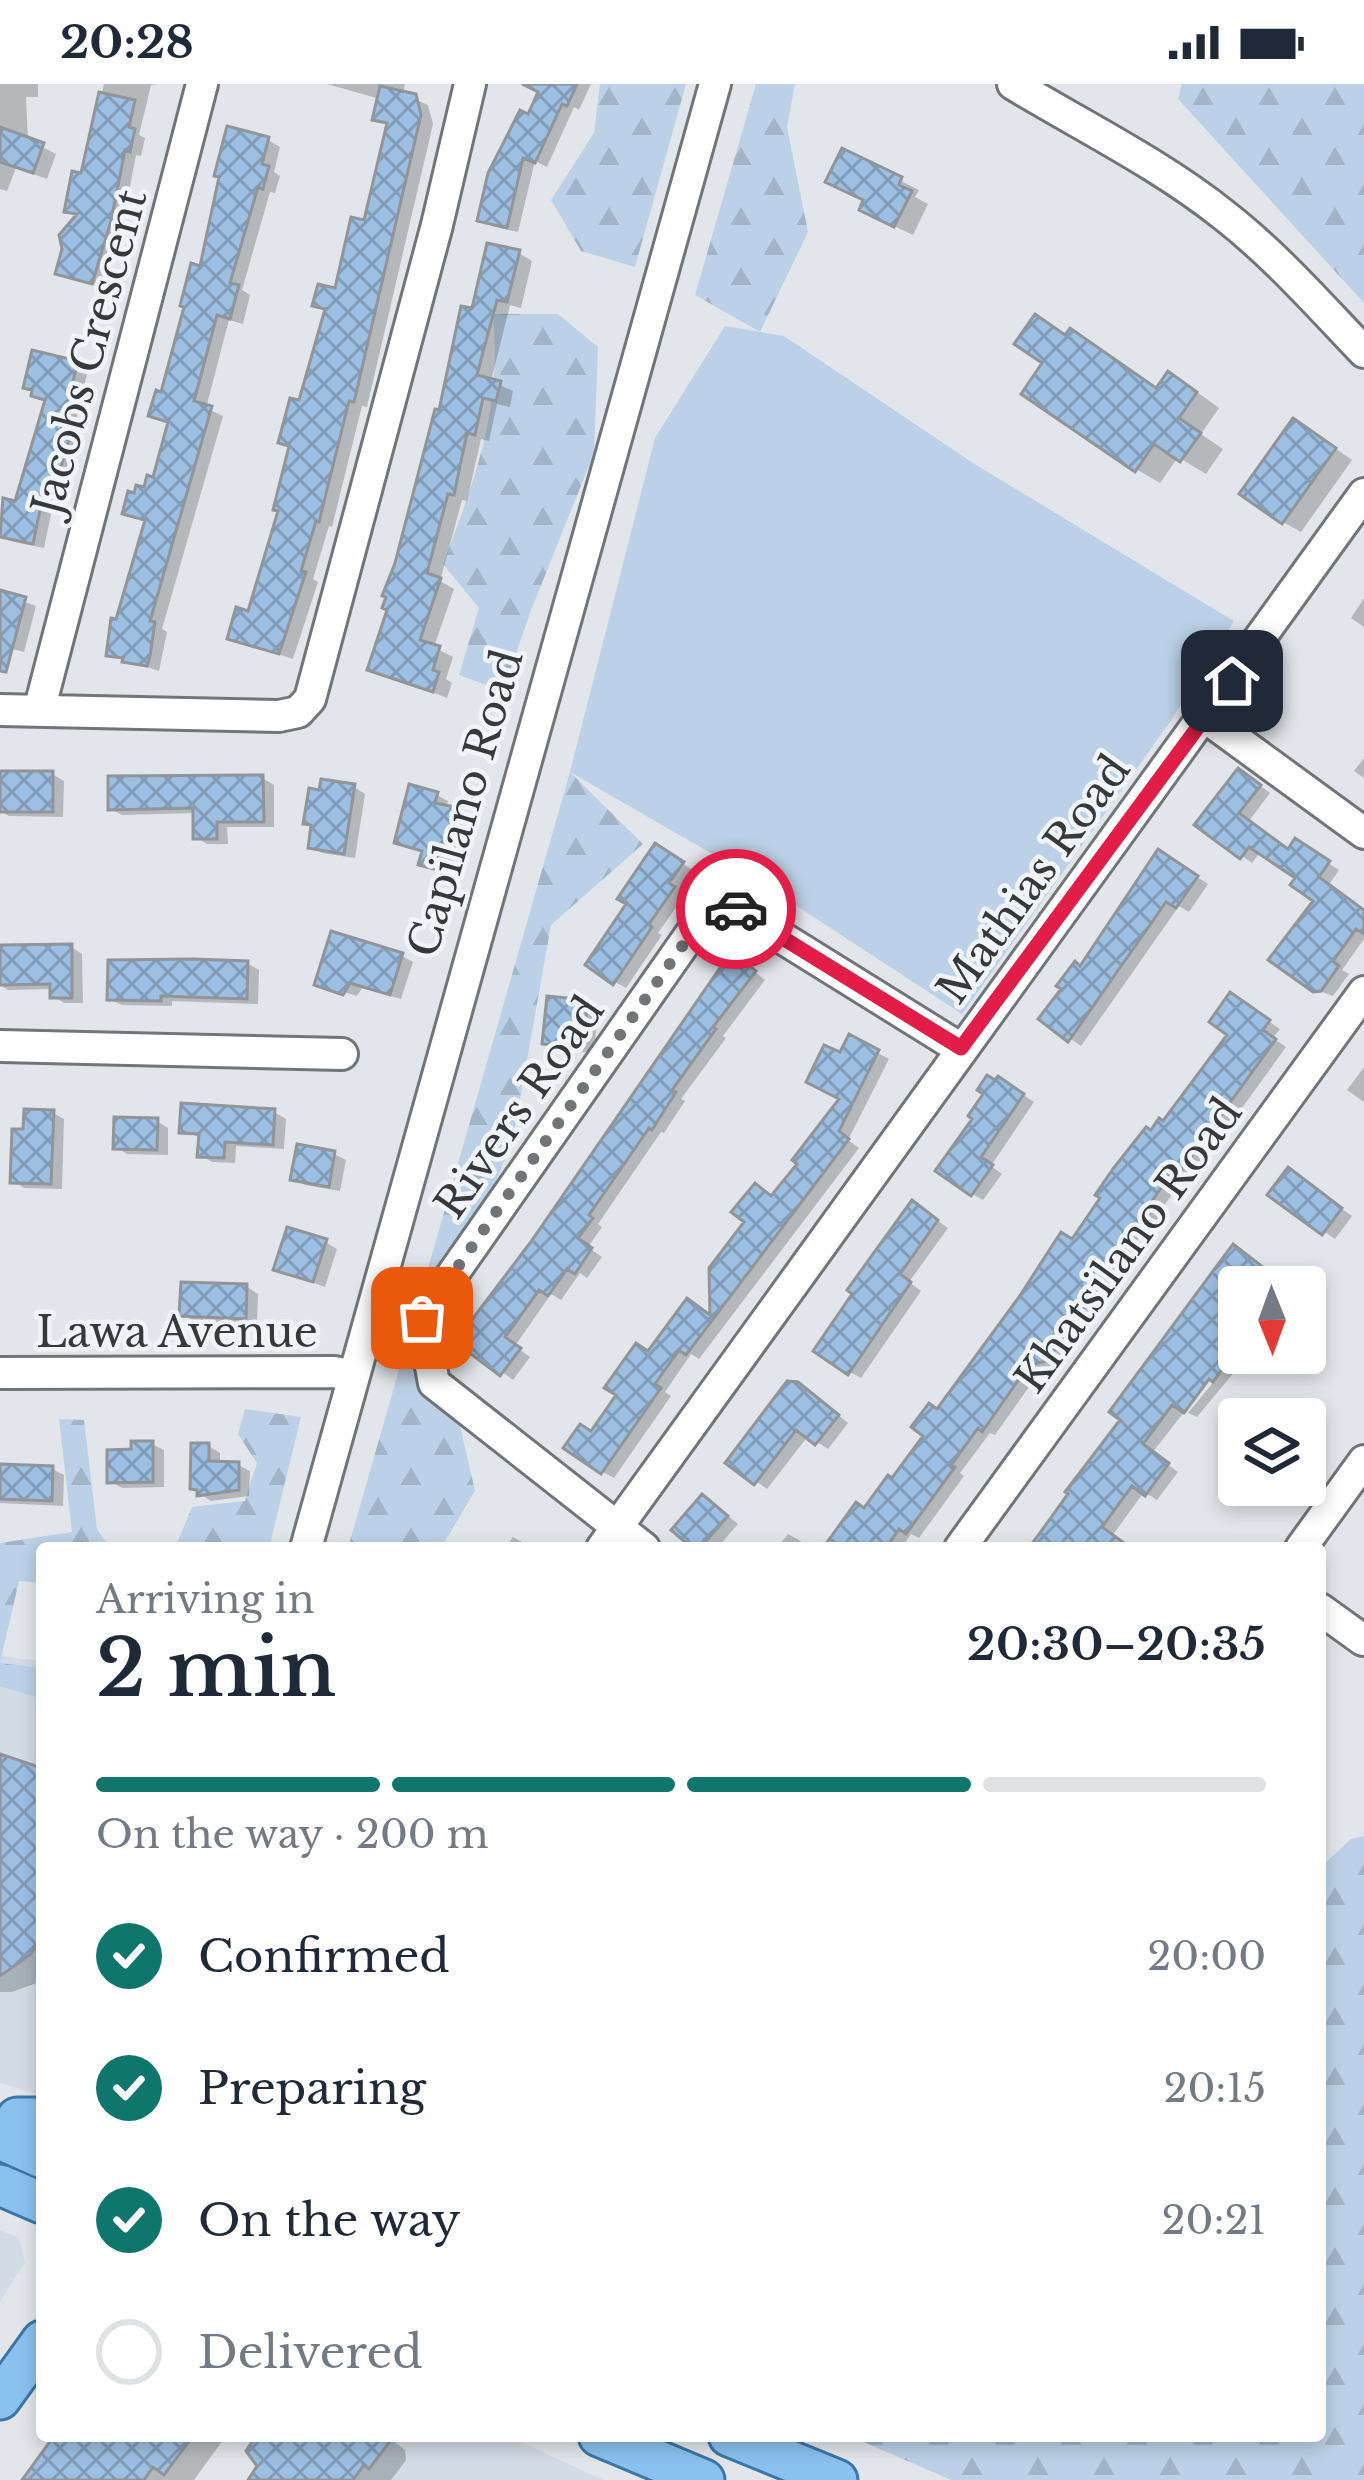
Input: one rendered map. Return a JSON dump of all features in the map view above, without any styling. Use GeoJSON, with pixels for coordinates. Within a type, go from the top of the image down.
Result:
{"type":"FeatureCollection","features":[{"type":"Feature","properties":{"kind":"main road"},"geometry":{"type":"LineString","coordinates":[[20,2123],[36,2148]]}},
{"type":"Feature","properties":{"kind":"main road"},"geometry":{"type":"LineString","coordinates":[[0,2185],[36,2200]]}},
{"type":"Feature","properties":{"kind":"main road"},"geometry":{"type":"LineString","coordinates":[[0,2399],[36,2350]]}},
{"type":"Feature","properties":{"kind":"main road"},"geometry":{"type":"LineString","coordinates":[[612,2442],[704,2480]]}},
{"type":"Feature","properties":{"kind":"main road"},"geometry":{"type":"LineString","coordinates":[[744,2442],[837,2480]]}},
{"type":"Feature","properties":{"kind":"street","name":"Jacobs Crescent"},"geometry":{"type":"LineString","coordinates":[[39,711],[202,84]]}},
{"type":"Feature","properties":{"kind":"street"},"geometry":{"type":"LineString","coordinates":[[0,710],[279,716],[298,712],[310,699],[470,84]]}},
{"type":"Feature","properties":{"kind":"street","name":"Capilano Road"},"geometry":{"type":"LineString","coordinates":[[308,1542],[715,84]]}},
{"type":"Feature","properties":{"kind":"street"},"geometry":{"type":"LineString","coordinates":[[1013,84],[1222,213],[1268,252],[1364,352]]}},
{"type":"Feature","properties":{"kind":"street","name":"Mathias Road"},"geometry":{"type":"LineString","coordinates":[[609,1538],[1364,494]]}},
{"type":"Feature","properties":{"kind":"street"},"geometry":{"type":"LineString","coordinates":[[1205,717],[1364,832]]}},
{"type":"Feature","properties":{"kind":"street","name":"Rivers Road"},"geometry":{"type":"LineString","coordinates":[[609,1538],[434,1384],[422,1318],[704,915],[731,906],[961,1048]]}},
{"type":"Feature","properties":{"kind":"street","name":"Khatsilano Road"},"geometry":{"type":"LineString","coordinates":[[964,1542],[1364,992]]}},
{"type":"Feature","properties":{"kind":"street"},"geometry":{"type":"LineString","coordinates":[[0,1046],[342,1054]]}},
{"type":"Feature","properties":{"kind":"street","name":"Lawa Avenue"},"geometry":{"type":"LineString","coordinates":[[0,1373],[334,1372],[354,1376]]}},
{"type":"Feature","properties":{"kind":"street"},"geometry":{"type":"LineString","coordinates":[[1305,1542],[1364,1461]]}},
{"type":"Feature","properties":{"kind":"street"},"geometry":{"type":"LineString","coordinates":[[1326,1613],[1363,1640]]}},
{"type":"Feature","properties":{"kind":"shaded area"},"geometry":{"type":"Polygon","coordinates":[[[0,1656],[36,1660],[36,2094],[0,2083],[0,1656]]]}},
{"type":"Feature","properties":{"kind":"shaded area"},"geometry":{"type":"Polygon","coordinates":[[[0,2230],[19,2238],[25,2262],[0,2302],[0,2230]]]}},
{"type":"Feature","properties":{"kind":"shaded area"},"geometry":{"type":"Polygon","coordinates":[[[312,2442],[521,2442],[603,2480],[285,2480],[312,2442]]]}},
{"type":"Feature","properties":{"kind":"green space"},"geometry":{"type":"Polygon","coordinates":[[[600,84],[686,84],[635,267],[581,251],[551,200],[594,133],[600,84]]]}},
{"type":"Feature","properties":{"kind":"green space"},"geometry":{"type":"Polygon","coordinates":[[[756,84],[795,84],[787,127],[808,232],[760,332],[695,295],[756,84]]]}},
{"type":"Feature","properties":{"kind":"green space"},"geometry":{"type":"Polygon","coordinates":[[[1182,84],[1364,84],[1364,303],[1178,99],[1182,84]]]}},
{"type":"Feature","properties":{"kind":"green space"},"geometry":{"type":"Polygon","coordinates":[[[493,314],[558,314],[598,347],[594,453],[503,691],[459,675],[479,608],[443,564],[476,472],[490,412],[493,314]]]}},
{"type":"Feature","properties":{"kind":"green space"},"geometry":{"type":"Polygon","coordinates":[[[725,326],[784,336],[976,465],[1234,621],[1170,722],[962,1014],[754,878],[570,772],[655,438],[725,326]]]}},
{"type":"Feature","properties":{"kind":"green space"},"geometry":{"type":"Polygon","coordinates":[[[570,772],[643,844],[551,925],[513,1139],[437,1326],[475,1491],[445,1542],[350,1542],[570,772]]]}},
{"type":"Feature","properties":{"kind":"green space"},"geometry":{"type":"Polygon","coordinates":[[[245,1409],[301,1417],[270,1542],[177,1542],[192,1507],[245,1501],[257,1463],[238,1434],[245,1409]]]}},
{"type":"Feature","properties":{"kind":"green space"},"geometry":{"type":"Polygon","coordinates":[[[59,1419],[84,1420],[97,1529],[106,1542],[36,1542],[36,1582],[19,1581],[0,1663],[0,1543],[72,1532],[59,1419]]]}},
{"type":"Feature","properties":{"kind":"green space"},"geometry":{"type":"Polygon","coordinates":[[[0,1663],[36,1667],[36,1697],[0,1686],[0,1663]]]}},
{"type":"Feature","properties":{"kind":"green space"},"geometry":{"type":"Polygon","coordinates":[[[1364,1836],[1364,2480],[951,2480],[864,2442],[1326,2442],[1326,1862],[1351,1839],[1364,1836]]]}},
{"type":"Feature","properties":{"kind":"building"},"geometry":{"type":"Polygon","coordinates":[[[522,84],[577,84],[567,106],[562,104],[535,163],[523,158],[507,228],[477,221],[488,173],[520,110],[528,114],[538,92],[522,84]]]}},
{"type":"Feature","properties":{"kind":"building"},"geometry":{"type":"Polygon","coordinates":[[[380,86],[416,94],[421,115],[354,402],[349,401],[319,522],[301,571],[306,572],[279,654],[227,639],[236,607],[248,611],[278,511],[273,510],[289,446],[278,443],[290,398],[299,400],[325,309],[312,306],[318,284],[335,288],[351,217],[364,220],[387,123],[372,120],[380,86]]]}},
{"type":"Feature","properties":{"kind":"building"},"geometry":{"type":"Polygon","coordinates":[[[99,92],[135,100],[129,127],[135,129],[130,152],[125,150],[92,284],[55,274],[62,249],[59,235],[77,214],[64,212],[72,171],[81,173],[99,92]]]}},
{"type":"Feature","properties":{"kind":"building"},"geometry":{"type":"Polygon","coordinates":[[[227,126],[269,137],[262,164],[269,166],[263,189],[258,187],[230,283],[239,285],[230,319],[217,315],[194,401],[212,406],[150,621],[155,622],[150,656],[147,666],[122,662],[123,658],[106,656],[111,618],[116,619],[145,520],[122,514],[128,491],[134,493],[136,485],[144,487],[147,475],[153,477],[168,422],[148,416],[156,390],[161,392],[191,263],[200,266],[227,126]]]}},
{"type":"Feature","properties":{"kind":"building"},"geometry":{"type":"Polygon","coordinates":[[[0,127],[44,143],[33,173],[0,162],[0,127]]]}},
{"type":"Feature","properties":{"kind":"building"},"geometry":{"type":"Polygon","coordinates":[[[842,148],[902,177],[899,185],[912,191],[894,227],[859,210],[863,200],[825,182],[842,148]]]}},
{"type":"Feature","properties":{"kind":"building"},"geometry":{"type":"Polygon","coordinates":[[[487,243],[520,250],[507,302],[497,300],[477,375],[501,381],[496,401],[483,398],[475,435],[467,433],[454,495],[448,494],[427,573],[441,578],[420,640],[440,646],[433,692],[367,670],[387,610],[382,608],[386,597],[382,596],[435,409],[439,410],[461,306],[472,308],[487,243]]]}},
{"type":"Feature","properties":{"kind":"building"},"geometry":{"type":"Polygon","coordinates":[[[1035,314],[1065,335],[1070,328],[1156,388],[1168,371],[1197,392],[1179,418],[1201,433],[1180,462],[1154,444],[1135,472],[1021,394],[1042,363],[1014,344],[1035,314]]]}},
{"type":"Feature","properties":{"kind":"building"},"geometry":{"type":"Polygon","coordinates":[[[32,350],[78,361],[61,430],[71,433],[56,484],[46,481],[33,544],[0,537],[3,498],[15,501],[45,400],[23,388],[32,350]]]}},
{"type":"Feature","properties":{"kind":"building"},"geometry":{"type":"Polygon","coordinates":[[[1293,418],[1336,448],[1282,524],[1239,494],[1293,418]]]}},
{"type":"Feature","properties":{"kind":"building"},"geometry":{"type":"Polygon","coordinates":[[[0,590],[26,597],[6,672],[0,671],[0,590]]]}},
{"type":"Feature","properties":{"kind":"building"},"geometry":{"type":"Polygon","coordinates":[[[1238,768],[1261,785],[1239,813],[1288,849],[1295,838],[1330,861],[1319,877],[1364,910],[1364,934],[1356,929],[1333,961],[1339,966],[1321,991],[1313,992],[1268,960],[1313,901],[1290,885],[1295,878],[1249,847],[1240,859],[1194,825],[1238,768]]]}},
{"type":"Feature","properties":{"kind":"building"},"geometry":{"type":"Polygon","coordinates":[[[0,771],[53,771],[53,812],[0,812],[0,771]]]}},
{"type":"Feature","properties":{"kind":"building"},"geometry":{"type":"Polygon","coordinates":[[[263,775],[264,822],[217,822],[217,839],[193,839],[193,808],[108,810],[108,776],[263,775]]]}},
{"type":"Feature","properties":{"kind":"building"},"geometry":{"type":"Polygon","coordinates":[[[321,779],[355,784],[344,854],[308,848],[311,825],[303,824],[309,788],[319,790],[321,779]]]}},
{"type":"Feature","properties":{"kind":"building"},"geometry":{"type":"Polygon","coordinates":[[[409,784],[438,792],[435,803],[455,807],[438,870],[418,865],[422,851],[394,843],[409,784]]]}},
{"type":"Feature","properties":{"kind":"building"},"geometry":{"type":"Polygon","coordinates":[[[655,843],[684,862],[669,883],[675,887],[649,924],[652,927],[613,985],[585,965],[626,904],[617,899],[655,843]]]}},
{"type":"Feature","properties":{"kind":"building"},"geometry":{"type":"Polygon","coordinates":[[[1158,849],[1198,876],[1176,908],[1166,902],[1068,1042],[1038,1019],[1061,989],[1056,986],[1075,961],[1080,966],[1158,849]]]}},
{"type":"Feature","properties":{"kind":"building"},"geometry":{"type":"Polygon","coordinates":[[[331,931],[403,953],[390,995],[350,983],[343,995],[314,985],[331,931]]]}},
{"type":"Feature","properties":{"kind":"building"},"geometry":{"type":"Polygon","coordinates":[[[72,944],[72,998],[50,998],[50,984],[0,985],[0,945],[72,944]]]}},
{"type":"Feature","properties":{"kind":"building"},"geometry":{"type":"Polygon","coordinates":[[[731,952],[756,971],[713,1027],[716,1029],[672,1090],[676,1092],[652,1130],[649,1128],[589,1215],[593,1218],[578,1238],[592,1248],[575,1274],[567,1269],[548,1296],[539,1290],[505,1337],[521,1348],[500,1376],[455,1342],[530,1243],[731,952]]]}},
{"type":"Feature","properties":{"kind":"building"},"geometry":{"type":"Polygon","coordinates":[[[108,960],[248,961],[247,999],[161,996],[161,1001],[107,1000],[108,960]]]}},
{"type":"Feature","properties":{"kind":"building"},"geometry":{"type":"Polygon","coordinates":[[[1230,992],[1270,1020],[1263,1030],[1276,1039],[1182,1169],[1177,1165],[1140,1227],[1134,1223],[1047,1361],[1029,1365],[982,1432],[978,1428],[951,1465],[955,1467],[906,1534],[899,1529],[890,1542],[827,1542],[856,1502],[864,1508],[888,1475],[892,1478],[923,1436],[911,1427],[929,1403],[937,1409],[1061,1232],[1072,1239],[1113,1169],[1146,1127],[1151,1130],[1159,1118],[1163,1121],[1227,1035],[1209,1022],[1230,992]]]}},
{"type":"Feature","properties":{"kind":"building"},"geometry":{"type":"Polygon","coordinates":[[[547,996],[588,1000],[583,1048],[542,1044],[547,996]]]}},
{"type":"Feature","properties":{"kind":"building"},"geometry":{"type":"Polygon","coordinates":[[[849,1034],[879,1050],[839,1131],[849,1139],[686,1355],[679,1350],[655,1384],[661,1388],[601,1474],[563,1448],[580,1424],[591,1431],[616,1395],[604,1388],[636,1343],[648,1351],[687,1298],[710,1315],[709,1268],[744,1222],[731,1212],[755,1183],[771,1196],[797,1164],[792,1160],[839,1099],[806,1082],[824,1045],[840,1052],[849,1034]]]}},
{"type":"Feature","properties":{"kind":"building"},"geometry":{"type":"Polygon","coordinates":[[[987,1075],[995,1080],[998,1076],[1024,1094],[981,1157],[993,1165],[971,1196],[935,1171],[972,1119],[968,1116],[983,1094],[977,1090],[987,1075]]]}},
{"type":"Feature","properties":{"kind":"building"},"geometry":{"type":"Polygon","coordinates":[[[181,1103],[275,1109],[273,1145],[225,1142],[224,1158],[197,1157],[199,1134],[179,1133],[181,1103]]]}},
{"type":"Feature","properties":{"kind":"building"},"geometry":{"type":"Polygon","coordinates":[[[24,1109],[54,1110],[51,1184],[10,1183],[12,1129],[23,1129],[24,1109]]]}},
{"type":"Feature","properties":{"kind":"building"},"geometry":{"type":"Polygon","coordinates":[[[114,1117],[158,1118],[157,1150],[113,1149],[114,1117]]]}},
{"type":"Feature","properties":{"kind":"building"},"geometry":{"type":"Polygon","coordinates":[[[297,1144],[335,1151],[329,1187],[290,1180],[297,1144]]]}},
{"type":"Feature","properties":{"kind":"building"},"geometry":{"type":"Polygon","coordinates":[[[1288,1167],[1342,1208],[1322,1235],[1267,1195],[1288,1167]]]}},
{"type":"Feature","properties":{"kind":"building"},"geometry":{"type":"Polygon","coordinates":[[[912,1200],[938,1220],[900,1274],[911,1282],[848,1375],[813,1351],[852,1294],[847,1290],[912,1200]]]}},
{"type":"Feature","properties":{"kind":"building"},"geometry":{"type":"Polygon","coordinates":[[[287,1227],[327,1239],[313,1282],[273,1270],[287,1227]]]}},
{"type":"Feature","properties":{"kind":"building"},"geometry":{"type":"Polygon","coordinates":[[[1233,1244],[1262,1266],[1218,1266],[1219,1374],[1213,1382],[1209,1379],[1184,1413],[1172,1405],[1143,1444],[1169,1463],[1145,1496],[1132,1486],[1102,1527],[1123,1542],[1033,1542],[1120,1420],[1109,1412],[1233,1244]]]}},
{"type":"Feature","properties":{"kind":"building"},"geometry":{"type":"Polygon","coordinates":[[[181,1282],[247,1284],[246,1319],[179,1316],[181,1282]]]}},
{"type":"Feature","properties":{"kind":"building"},"geometry":{"type":"Polygon","coordinates":[[[787,1381],[798,1382],[839,1415],[815,1445],[796,1430],[754,1485],[725,1463],[787,1381]]]}},
{"type":"Feature","properties":{"kind":"building"},"geometry":{"type":"Polygon","coordinates":[[[131,1441],[153,1441],[153,1482],[107,1483],[107,1450],[131,1449],[131,1441]]]}},
{"type":"Feature","properties":{"kind":"building"},"geometry":{"type":"Polygon","coordinates":[[[191,1443],[209,1443],[209,1461],[239,1462],[239,1490],[197,1496],[197,1490],[190,1489],[191,1443]]]}},
{"type":"Feature","properties":{"kind":"building"},"geometry":{"type":"Polygon","coordinates":[[[0,1464],[53,1466],[52,1501],[0,1499],[0,1464]]]}},
{"type":"Feature","properties":{"kind":"building"},"geometry":{"type":"Polygon","coordinates":[[[702,1494],[728,1516],[705,1542],[685,1542],[671,1530],[702,1494]]]}},
{"type":"Feature","properties":{"kind":"building"},"geometry":{"type":"Polygon","coordinates":[[[0,1754],[36,1766],[36,1946],[0,1976],[0,1754]]]}},
{"type":"Feature","properties":{"kind":"building"},"geometry":{"type":"Polygon","coordinates":[[[50,2442],[189,2442],[164,2475],[153,2467],[144,2480],[22,2480],[50,2442]]]}},
{"type":"Feature","properties":{"kind":"building"},"geometry":{"type":"Polygon","coordinates":[[[252,2442],[389,2442],[369,2469],[364,2465],[353,2480],[248,2480],[257,2466],[246,2451],[252,2442]]]}},
{"type":"Feature","properties":{"kind":"way so far"},"geometry":{"type":"LineString","coordinates":[[422,1318],[704,915],[731,906],[736,909]]}},
{"type":"Feature","properties":{"kind":"route"},"geometry":{"type":"LineString","coordinates":[[736,909],[961,1048],[1232,681]]}}]}
